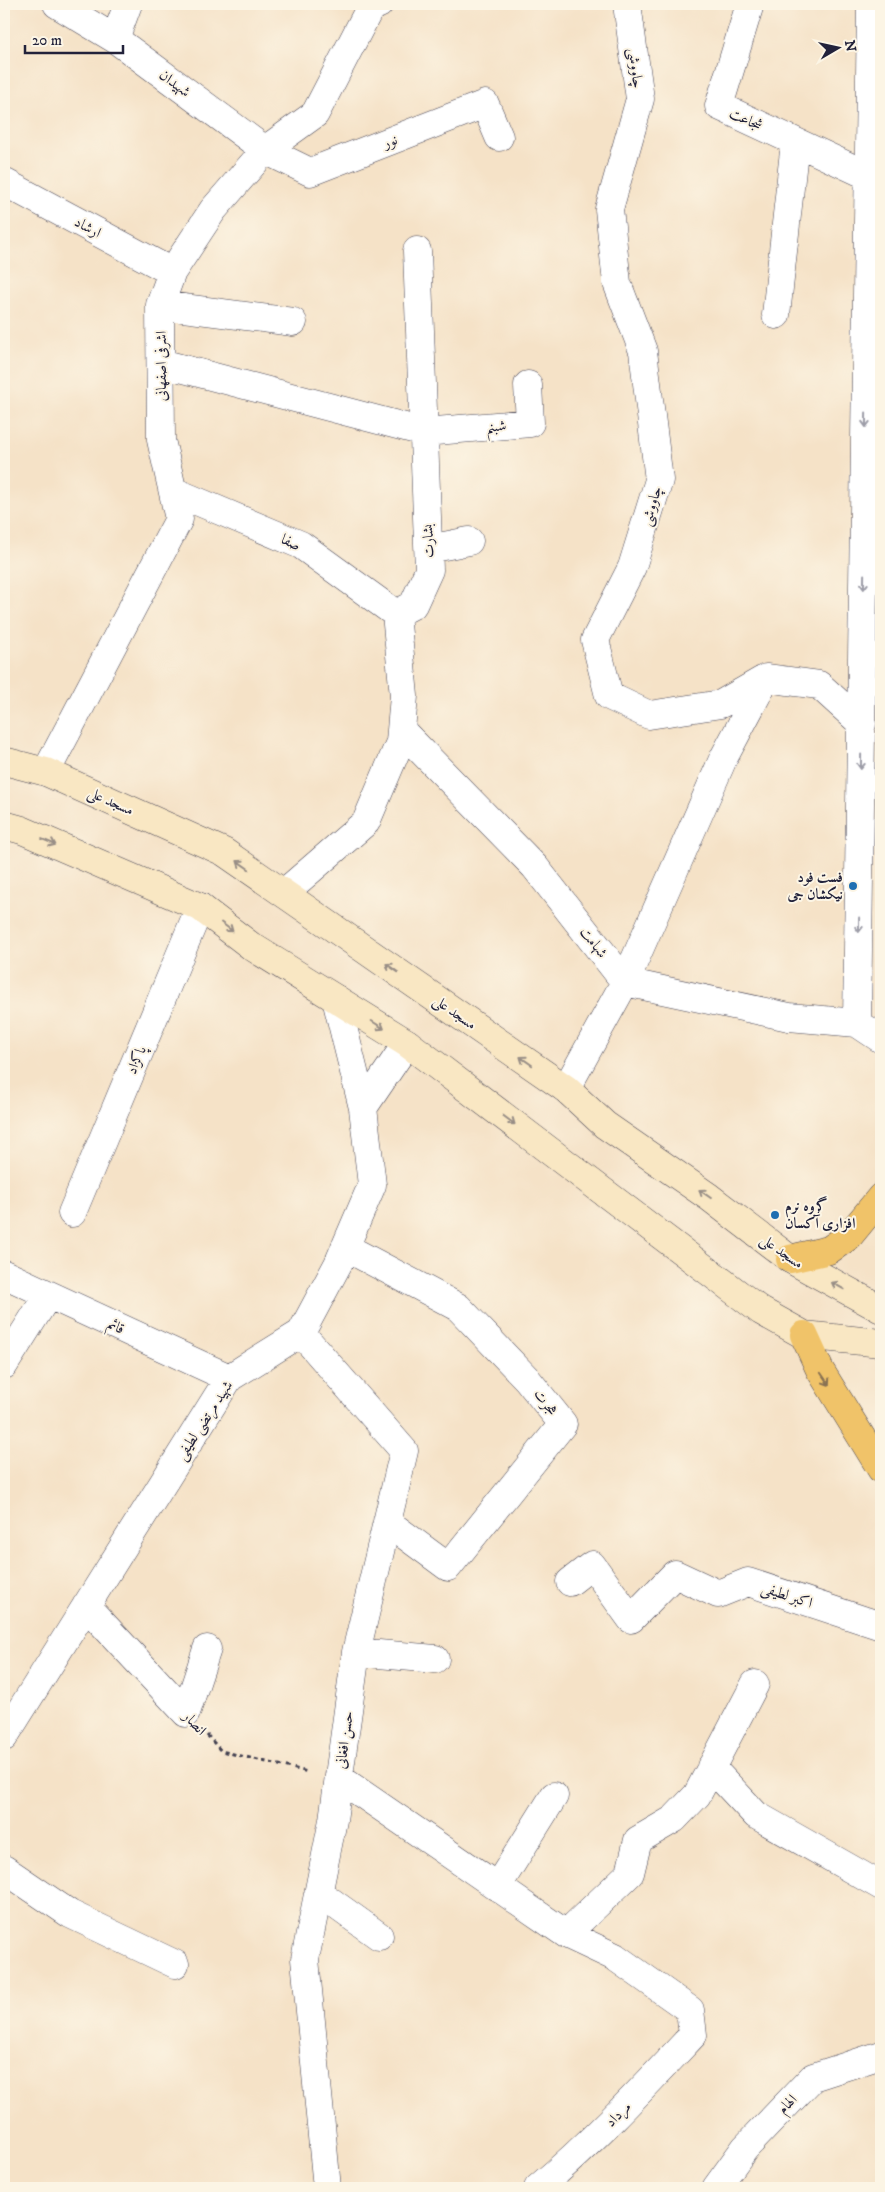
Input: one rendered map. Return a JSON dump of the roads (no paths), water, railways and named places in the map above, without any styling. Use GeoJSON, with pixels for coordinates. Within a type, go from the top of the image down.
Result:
{"type":"FeatureCollection","features":[{"type":"Feature","properties":{"kind":"main road","name":"مسجد علی"},"geometry":{"type":"LineString","coordinates":[[4,761],[46,772],[224,852],[566,1089],[604,1125],[709,1197],[790,1259],[881,1309]]}},
{"type":"Feature","properties":{"kind":"main road"},"geometry":{"type":"LineString","coordinates":[[4,825],[22,830],[200,907],[251,946],[407,1043],[761,1311],[804,1335],[881,1343]]}},
{"type":"Feature","properties":{"kind":"main road"},"geometry":{"type":"LineString","coordinates":[[790,1259],[829,1250],[849,1236],[881,1197]]}},
{"type":"Feature","properties":{"kind":"main road"},"geometry":{"type":"LineString","coordinates":[[804,1335],[820,1370],[881,1469]]}},
{"type":"Feature","properties":{"kind":"street","name":"شهیدان"},"geometry":{"type":"LineString","coordinates":[[57,4],[115,39],[265,150]]}},
{"type":"Feature","properties":{"kind":"street"},"geometry":{"type":"LineString","coordinates":[[115,39],[128,4]]}},
{"type":"Feature","properties":{"kind":"street","name":"چاووشی"},"geometry":{"type":"LineString","coordinates":[[627,4],[640,99],[609,209],[617,283],[643,351],[659,480],[632,567],[595,640],[609,696],[649,715],[721,704],[766,678]]}},
{"type":"Feature","properties":{"kind":"street","name":"شجاعت"},"geometry":{"type":"LineString","coordinates":[[750,4],[719,106],[869,176]]}},
{"type":"Feature","properties":{"kind":"street"},"geometry":{"type":"LineString","coordinates":[[857,1023],[871,4]]}},
{"type":"Feature","properties":{"kind":"street","name":"اشرفی اصفهانی"},"geometry":{"type":"LineString","coordinates":[[46,772],[179,519],[161,440],[160,305],[172,272],[213,210],[265,150],[315,114],[373,5]]}},
{"type":"Feature","properties":{"kind":"street","name":"نور"},"geometry":{"type":"LineString","coordinates":[[265,150],[310,172],[485,104],[498,137]]}},
{"type":"Feature","properties":{"kind":"street"},"geometry":{"type":"LineString","coordinates":[[776,316],[795,142]]}},
{"type":"Feature","properties":{"kind":"street","name":"ارشاد"},"geometry":{"type":"LineString","coordinates":[[4,182],[172,272]]}},
{"type":"Feature","properties":{"kind":"street","name":"بشارت"},"geometry":{"type":"LineString","coordinates":[[396,614],[413,605],[430,570],[417,251]]}},
{"type":"Feature","properties":{"kind":"street"},"geometry":{"type":"LineString","coordinates":[[160,305],[293,322]]}},
{"type":"Feature","properties":{"kind":"street"},"geometry":{"type":"LineString","coordinates":[[161,363],[424,432]]}},
{"type":"Feature","properties":{"kind":"street","name":"شبنم"},"geometry":{"type":"LineString","coordinates":[[424,432],[530,423],[528,384]]}},
{"type":"Feature","properties":{"kind":"street","name":"صفا"},"geometry":{"type":"LineString","coordinates":[[173,491],[301,545],[396,614]]}},
{"type":"Feature","properties":{"kind":"street"},"geometry":{"type":"LineString","coordinates":[[429,549],[469,541]]}},
{"type":"Feature","properties":{"kind":"street"},"geometry":{"type":"LineString","coordinates":[[284,893],[366,822],[400,742],[404,696],[396,614]]}},
{"type":"Feature","properties":{"kind":"street"},"geometry":{"type":"LineString","coordinates":[[566,1089],[625,982],[723,759],[766,678],[819,685],[862,724]]}},
{"type":"Feature","properties":{"kind":"street","name":"شهامت"},"geometry":{"type":"LineString","coordinates":[[401,730],[535,867],[625,982]]}},
{"type":"Feature","properties":{"kind":"street","name":"پاکزاد"},"geometry":{"type":"LineString","coordinates":[[72,1213],[200,907]]}},
{"type":"Feature","properties":{"kind":"street"},"geometry":{"type":"LineString","coordinates":[[625,982],[789,1017],[857,1023],[881,1039]]}},
{"type":"Feature","properties":{"kind":"street"},"geometry":{"type":"LineString","coordinates":[[300,1333],[345,1247],[372,1185],[363,1108],[336,999]]}},
{"type":"Feature","properties":{"kind":"street"},"geometry":{"type":"LineString","coordinates":[[363,1108],[407,1043]]}},
{"type":"Feature","properties":{"kind":"street","name":"هجرت"},"geometry":{"type":"LineString","coordinates":[[345,1247],[458,1307],[527,1378],[563,1424],[448,1567],[386,1522]]}},
{"type":"Feature","properties":{"kind":"street","name":"قائم"},"geometry":{"type":"LineString","coordinates":[[4,1274],[229,1378]]}},
{"type":"Feature","properties":{"kind":"street"},"geometry":{"type":"LineString","coordinates":[[4,1364],[48,1295]]}},
{"type":"Feature","properties":{"kind":"street","name":"شهید مرتضی لطیفی"},"geometry":{"type":"LineString","coordinates":[[4,1737],[229,1378],[300,1333]]}},
{"type":"Feature","properties":{"kind":"street","name":"حسن افغانی"},"geometry":{"type":"LineString","coordinates":[[300,1333],[404,1451],[356,1652],[339,1778],[305,1960],[327,2188]]}},
{"type":"Feature","properties":{"kind":"street","name":"اکبر لطیفی"},"geometry":{"type":"LineString","coordinates":[[570,1582],[592,1564],[631,1619],[675,1574],[718,1594],[748,1582],[881,1626]]}},
{"type":"Feature","properties":{"kind":"street","name":"انصار"},"geometry":{"type":"LineString","coordinates":[[86,1606],[186,1713],[208,1649]]}},
{"type":"Feature","properties":{"kind":"street"},"geometry":{"type":"LineString","coordinates":[[356,1652],[435,1659]]}},
{"type":"Feature","properties":{"kind":"street"},"geometry":{"type":"LineString","coordinates":[[339,1778],[566,1934],[630,1873],[638,1840],[674,1819],[697,1795],[755,1684]]}},
{"type":"Feature","properties":{"kind":"street"},"geometry":{"type":"LineString","coordinates":[[711,1767],[756,1815],[881,1886]]}},
{"type":"Feature","properties":{"kind":"street"},"geometry":{"type":"LineString","coordinates":[[498,1887],[554,1796]]}},
{"type":"Feature","properties":{"kind":"street"},"geometry":{"type":"LineString","coordinates":[[4,1869],[70,1914],[175,1964]]}},
{"type":"Feature","properties":{"kind":"street"},"geometry":{"type":"LineString","coordinates":[[319,1893],[379,1936]]}},
{"type":"Feature","properties":{"kind":"street","name":"مرداد"},"geometry":{"type":"LineString","coordinates":[[538,2188],[577,2156],[693,2035],[690,2010],[615,1957],[566,1934]]}},
{"type":"Feature","properties":{"kind":"street","name":"الهام"},"geometry":{"type":"LineString","coordinates":[[716,2188],[744,2148],[814,2077],[881,2055]]}},
{"type":"Feature","properties":{"kind":"place","name":"فست فود نیکشان جی"},"geometry":{"type":"Point","coordinates":[853,886]}},
{"type":"Feature","properties":{"kind":"place","name":"گروه نرم افزاری آکسان"},"geometry":{"type":"Point","coordinates":[775,1215]}}]}
